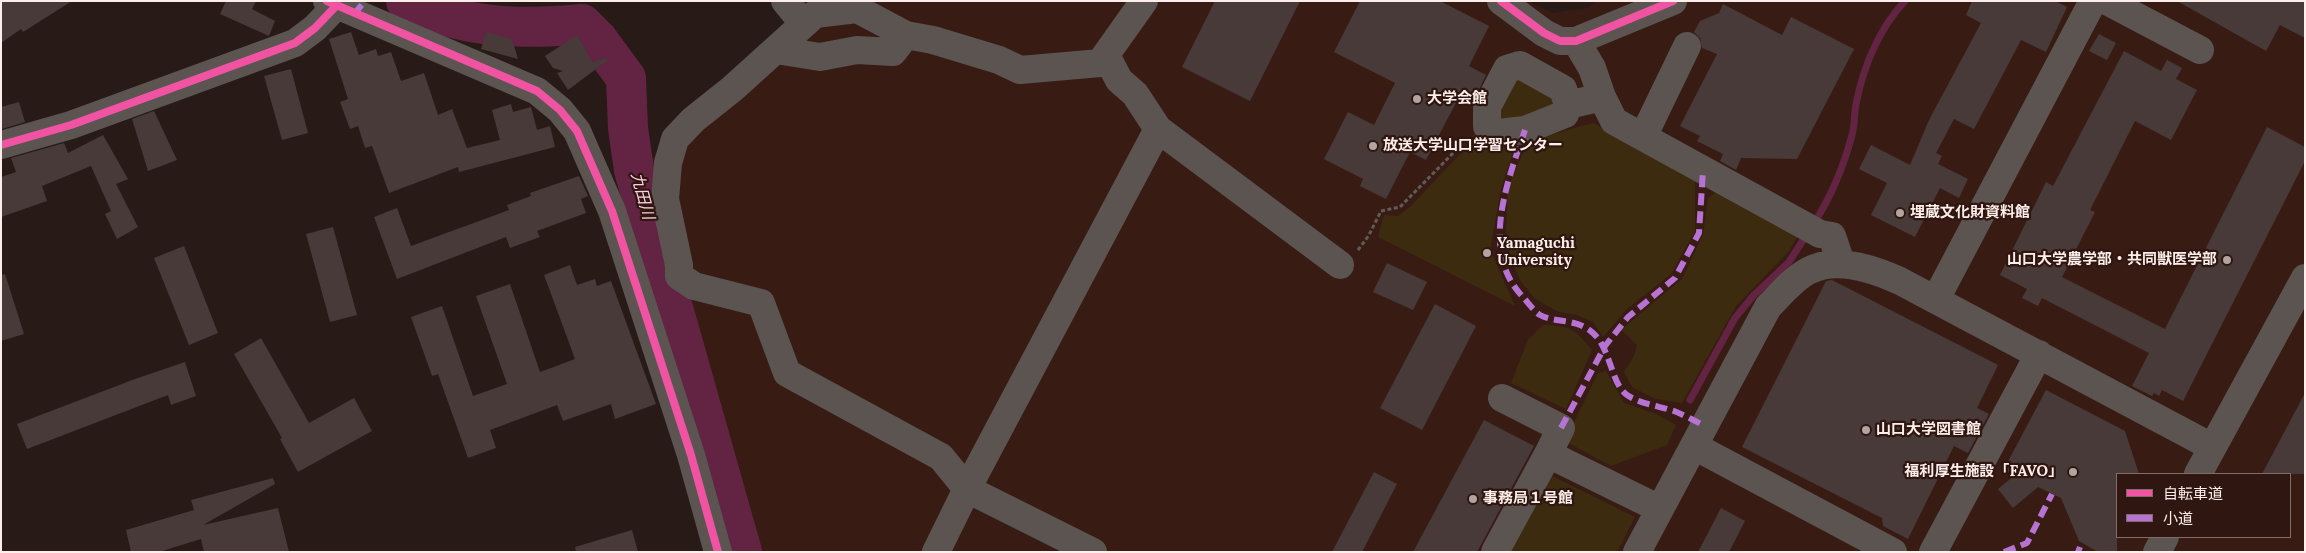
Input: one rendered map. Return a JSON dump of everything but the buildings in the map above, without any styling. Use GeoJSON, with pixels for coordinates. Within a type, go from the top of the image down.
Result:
{"type":"FeatureCollection","features":[{"type":"Feature","properties":{"kind":"street"},"geometry":{"type":"LineString","coordinates":[[785,1],[804,24]]}},
{"type":"Feature","properties":{"kind":"street"},"geometry":{"type":"LineString","coordinates":[[679,276],[679,264],[665,199],[668,163],[675,139],[693,120],[732,89],[815,14],[872,8],[906,35],[933,40],[999,60],[1020,70],[1100,62],[1144,1]]}},
{"type":"Feature","properties":{"kind":"street"},"geometry":{"type":"LineString","coordinates":[[1501,1],[1544,33],[1560,41],[1576,41],[1673,1]]}},
{"type":"Feature","properties":{"kind":"street"},"geometry":{"type":"LineString","coordinates":[[1936,299],[2095,2],[2200,50]]}},
{"type":"Feature","properties":{"kind":"street"},"geometry":{"type":"LineString","coordinates":[[1,145],[71,125],[295,43],[315,28],[332,3],[537,91],[560,110],[577,131],[612,212],[691,455],[718,552]]}},
{"type":"Feature","properties":{"kind":"street"},"geometry":{"type":"LineString","coordinates":[[776,50],[820,58],[857,50],[893,52],[906,35]]}},
{"type":"Feature","properties":{"kind":"street"},"geometry":{"type":"LineString","coordinates":[[1576,41],[1592,68],[1602,97],[1614,121],[1810,229],[1832,236],[1841,263]]}},
{"type":"Feature","properties":{"kind":"street"},"geometry":{"type":"LineString","coordinates":[[1643,137],[1688,46]]}},
{"type":"Feature","properties":{"kind":"street"},"geometry":{"type":"LineString","coordinates":[[1106,54],[1119,80],[1135,94],[1158,129],[1340,265]]}},
{"type":"Feature","properties":{"kind":"street"},"geometry":{"type":"LineString","coordinates":[[1520,65],[1563,89],[1568,105],[1565,114],[1525,130],[1498,133],[1487,126],[1487,107],[1507,69],[1520,65]]}},
{"type":"Feature","properties":{"kind":"street"},"geometry":{"type":"LineString","coordinates":[[1568,105],[1602,97]]}},
{"type":"Feature","properties":{"kind":"street"},"geometry":{"type":"LineString","coordinates":[[936,552],[967,489],[1158,129]]}},
{"type":"Feature","properties":{"kind":"street"},"geometry":{"type":"LineString","coordinates":[[1637,552],[1768,307],[1789,286],[1809,270],[1841,263],[1877,270],[1936,299],[2212,447]]}},
{"type":"Feature","properties":{"kind":"street"},"geometry":{"type":"LineString","coordinates":[[638,290],[679,276]]}},
{"type":"Feature","properties":{"kind":"street"},"geometry":{"type":"LineString","coordinates":[[679,276],[694,286],[761,303],[787,373],[940,457],[967,489],[1093,552]]}},
{"type":"Feature","properties":{"kind":"street"},"geometry":{"type":"LineString","coordinates":[[2199,473],[2305,278]]}},
{"type":"Feature","properties":{"kind":"street"},"geometry":{"type":"LineString","coordinates":[[1933,552],[2039,354]]}},
{"type":"Feature","properties":{"kind":"street"},"geometry":{"type":"LineString","coordinates":[[1495,552],[1561,428],[1502,398]]}},
{"type":"Feature","properties":{"kind":"street"},"geometry":{"type":"LineString","coordinates":[[1694,446],[1894,552]]}},
{"type":"Feature","properties":{"kind":"street"},"geometry":{"type":"LineString","coordinates":[[1548,454],[1660,509]]}},
{"type":"Feature","properties":{"kind":"street"},"geometry":{"type":"LineString","coordinates":[[2157,552],[2164,538]]}},
{"type":"Feature","properties":{"kind":"path"},"geometry":{"type":"LineString","coordinates":[[1340,265],[1360,249],[1381,211],[1400,207],[1462,144],[1472,124],[1487,107]]}},
{"type":"Feature","properties":{"kind":"shaded area","name":"Yamaguchi University"},"geometry":{"type":"Polygon","coordinates":[[[769,1],[1528,1],[1553,13],[1588,8],[1597,1],[2305,1],[2305,552],[761,552],[686,321],[649,163],[662,145],[786,26],[769,1]]]}},
{"type":"Feature","properties":{"kind":"shaded area"},"geometry":{"type":"Polygon","coordinates":[[[1524,77],[1551,90],[1557,107],[1503,124],[1498,116],[1515,81],[1524,77]]]}},
{"type":"Feature","properties":{"kind":"shaded area"},"geometry":{"type":"Polygon","coordinates":[[[1593,123],[1695,177],[1695,231],[1671,274],[1627,309],[1603,337],[1593,322],[1577,315],[1559,312],[1535,299],[1520,280],[1510,258],[1506,230],[1508,188],[1528,141],[1593,123]]]}},
{"type":"Feature","properties":{"kind":"shaded area"},"geometry":{"type":"Polygon","coordinates":[[[1479,126],[1485,139],[1492,145],[1514,149],[1501,189],[1490,250],[1515,306],[1378,237],[1384,215],[1398,216],[1410,207],[1463,151],[1479,126]]]}},
{"type":"Feature","properties":{"kind":"shaded area"},"geometry":{"type":"Polygon","coordinates":[[[1720,189],[1799,234],[1789,251],[1736,306],[1682,403],[1656,399],[1632,387],[1624,372],[1634,356],[1637,345],[1621,330],[1682,279],[1703,235],[1708,198],[1720,189]]]}},
{"type":"Feature","properties":{"kind":"shaded area"},"geometry":{"type":"Polygon","coordinates":[[[1543,325],[1560,326],[1571,330],[1581,337],[1592,350],[1566,409],[1511,383],[1528,340],[1543,325]]]}},
{"type":"Feature","properties":{"kind":"shaded area"},"geometry":{"type":"Polygon","coordinates":[[[1606,371],[1624,403],[1656,414],[1676,425],[1667,445],[1611,466],[1565,441],[1598,373],[1606,371]]]}},
{"type":"Feature","properties":{"kind":"shaded area"},"geometry":{"type":"Polygon","coordinates":[[[1550,475],[1635,517],[1617,552],[1510,552],[1550,475]]]}},
{"type":"Feature","properties":{"kind":"waterway","name":"九田川"},"geometry":{"type":"LineString","coordinates":[[406,1],[469,22],[501,26],[534,27],[582,24],[598,40],[626,78],[628,128],[634,170],[742,552]]}},
{"type":"Feature","properties":{"kind":"waterway"},"geometry":{"type":"LineString","coordinates":[[1814,223],[1831,192],[1845,158],[1853,131],[1859,90],[1873,49],[1887,23],[1905,1]]}},
{"type":"Feature","properties":{"kind":"waterway"},"geometry":{"type":"LineString","coordinates":[[1690,400],[1735,318],[1753,296],[1789,262],[1807,234]]}},
{"type":"Feature","properties":{"kind":"marked path"},"geometry":{"type":"LineString","coordinates":[[354,14],[365,1]]}},
{"type":"Feature","properties":{"kind":"marked path"},"geometry":{"type":"LineString","coordinates":[[1525,130],[1511,172],[1501,217],[1500,239],[1503,260],[1510,280],[1529,305],[1540,315],[1580,325],[1593,333],[1604,348],[1617,383],[1627,395],[1644,403],[1674,411],[1705,426]]}},
{"type":"Feature","properties":{"kind":"marked path"},"geometry":{"type":"LineString","coordinates":[[1561,428],[1605,346],[1628,317],[1675,278],[1699,233],[1703,170]]}},
{"type":"Feature","properties":{"kind":"marked path"},"geometry":{"type":"LineString","coordinates":[[2004,552],[2027,543],[2052,494]]}},
{"type":"Feature","properties":{"kind":"marked path"},"geometry":{"type":"LineString","coordinates":[[2078,552],[2080,547]]}},
{"type":"Feature","properties":{"kind":"cycle path"},"geometry":{"type":"LineString","coordinates":[[327,1],[537,91],[560,110],[577,131],[612,211],[691,455],[718,552]]}},
{"type":"Feature","properties":{"kind":"cycle path"},"geometry":{"type":"LineString","coordinates":[[1501,1],[1544,33],[1560,41],[1576,41],[1673,1]]}},
{"type":"Feature","properties":{"kind":"cycle path"},"geometry":{"type":"LineString","coordinates":[[1,145],[71,125],[295,43],[315,28],[337,5]]}},
{"type":"Feature","properties":{"kind":"place","name":"大学会館"},"geometry":{"type":"Point","coordinates":[1417,99]}},
{"type":"Feature","properties":{"kind":"place","name":"放送大学山口学習センター"},"geometry":{"type":"Point","coordinates":[1373,146]}},
{"type":"Feature","properties":{"kind":"place","name":"埋蔵文化財資料館"},"geometry":{"type":"Point","coordinates":[1900,213]}},
{"type":"Feature","properties":{"kind":"place","name":"Yamaguchi University"},"geometry":{"type":"Point","coordinates":[1487,253]}},
{"type":"Feature","properties":{"kind":"place","name":"山口大学農学部・共同獣医学部"},"geometry":{"type":"Point","coordinates":[2227,260]}},
{"type":"Feature","properties":{"kind":"place","name":"山口大学図書館"},"geometry":{"type":"Point","coordinates":[1866,430]}},
{"type":"Feature","properties":{"kind":"place","name":"福利厚生施設「FAVO」"},"geometry":{"type":"Point","coordinates":[2073,472]}},
{"type":"Feature","properties":{"kind":"place","name":"事務局１号館"},"geometry":{"type":"Point","coordinates":[1473,499]}}]}
